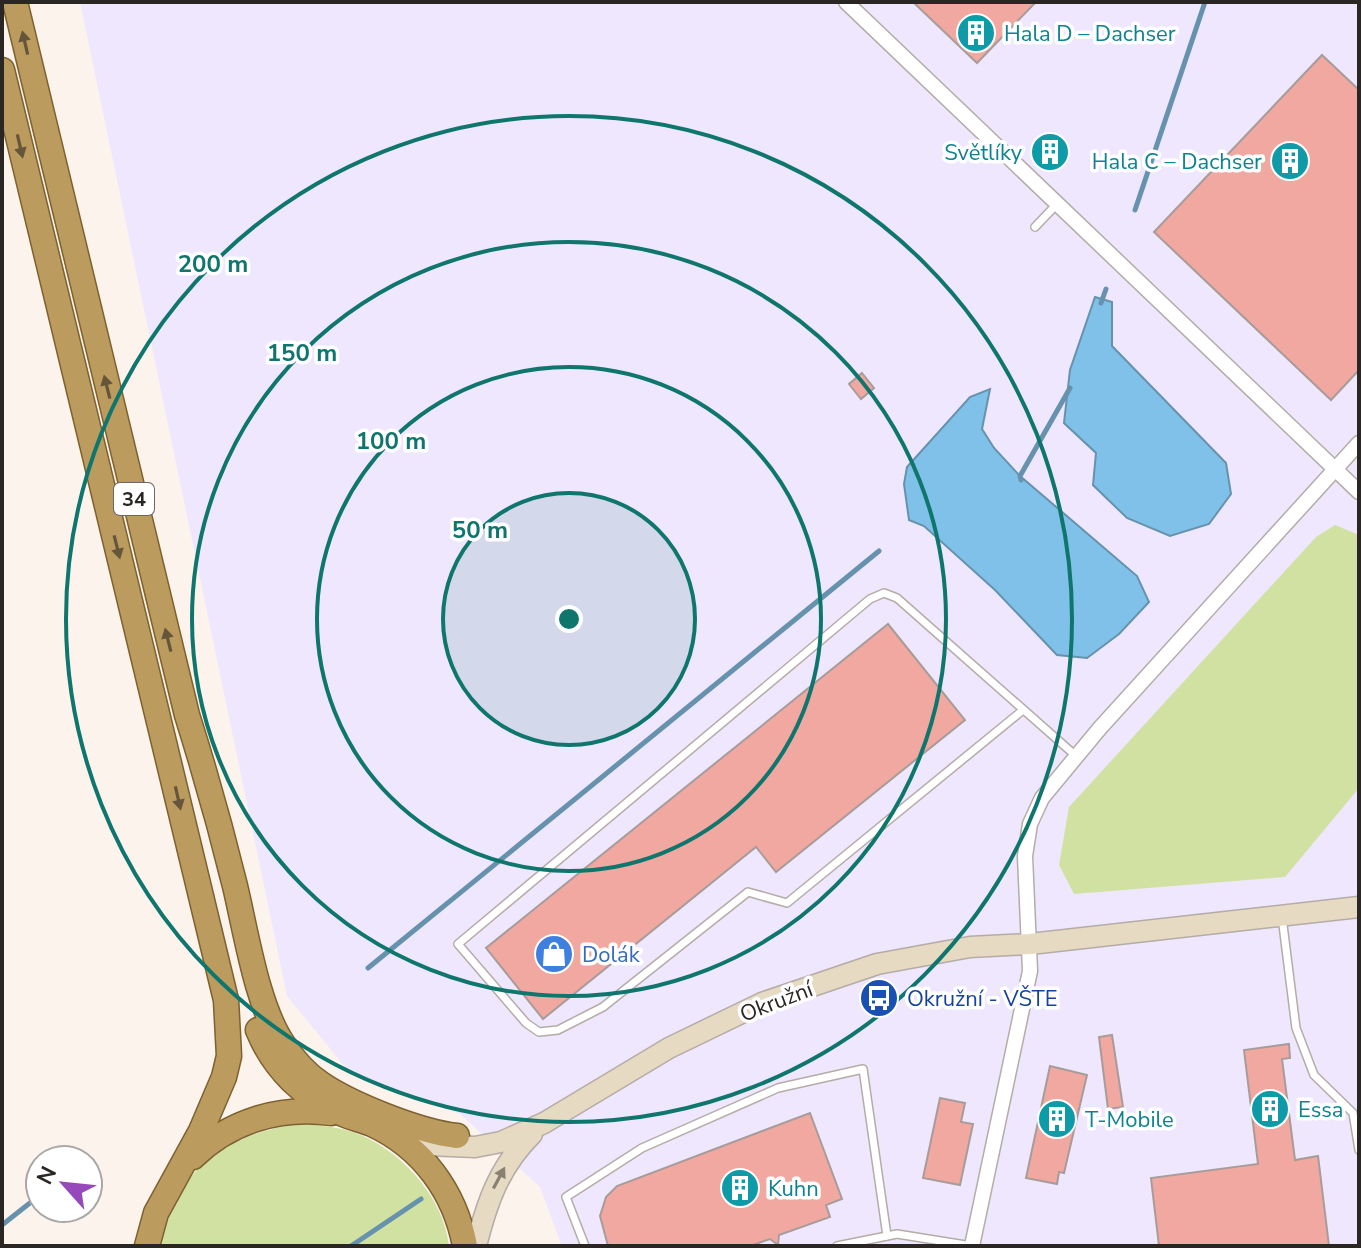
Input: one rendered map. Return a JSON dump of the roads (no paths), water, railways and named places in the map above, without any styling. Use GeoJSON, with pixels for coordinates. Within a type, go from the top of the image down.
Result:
{"type":"FeatureCollection","features":[{"type":"Feature","properties":{"kind":"highway","name":"34"},"geometry":{"type":"LineString","coordinates":[[15,2],[187,715]]}},
{"type":"Feature","properties":{"kind":"highway","name":"34"},"geometry":{"type":"LineString","coordinates":[[2,70],[226,1000],[229,1056],[224,1077],[215,1103],[183,1168]]}},
{"type":"Feature","properties":{"kind":"highway"},"geometry":{"type":"LineString","coordinates":[[187,715],[201,801],[257,1028],[271,1056],[293,1083],[312,1098],[343,1114]]}},
{"type":"Feature","properties":{"kind":"highway"},"geometry":{"type":"LineString","coordinates":[[187,715],[216,808],[252,959],[264,1000],[282,1043],[302,1068],[341,1095],[423,1130],[457,1136]]}},
{"type":"Feature","properties":{"kind":"highway","name":"34"},"geometry":{"type":"LineString","coordinates":[[147,1246],[156,1213],[167,1189],[183,1168],[216,1138],[255,1118],[299,1111],[343,1114],[371,1123],[420,1157],[438,1178],[451,1202],[465,1246]]}},
{"type":"Feature","properties":{"kind":"main road","name":"Okružní"},"geometry":{"type":"LineString","coordinates":[[403,1144],[475,1147],[501,1142],[544,1123],[669,1048],[762,1003],[877,964],[970,947],[1030,944],[1359,907]]}},
{"type":"Feature","properties":{"kind":"main road"},"geometry":{"type":"LineString","coordinates":[[457,1136],[500,1131],[602,1087]]}},
{"type":"Feature","properties":{"kind":"main road","name":"Okružní"},"geometry":{"type":"LineString","coordinates":[[476,1246],[485,1208],[503,1169],[544,1123]]}},
{"type":"Feature","properties":{"kind":"street"},"geometry":{"type":"LineString","coordinates":[[846,2],[1359,492]]}},
{"type":"Feature","properties":{"kind":"street"},"geometry":{"type":"LineString","coordinates":[[972,1246],[1030,971],[1025,856],[1030,824],[1042,798],[1076,756],[1359,443]]}},
{"type":"Feature","properties":{"kind":"lane"},"geometry":{"type":"LineString","coordinates":[[1035,227],[1057,204]]}},
{"type":"Feature","properties":{"kind":"lane"},"geometry":{"type":"LineString","coordinates":[[1023,710],[787,903],[748,892],[603,1007],[558,1030],[539,1032],[526,1023],[458,944],[870,599],[884,593],[897,598],[1076,756]]}},
{"type":"Feature","properties":{"kind":"lane"},"geometry":{"type":"LineString","coordinates":[[1282,914],[1296,1028],[1314,1075],[1353,1113],[1359,1150]]}},
{"type":"Feature","properties":{"kind":"lane"},"geometry":{"type":"LineString","coordinates":[[585,1246],[566,1197],[642,1148],[778,1088],[863,1069],[887,1236]]}},
{"type":"Feature","properties":{"kind":"lane"},"geometry":{"type":"LineString","coordinates":[[837,1246],[897,1234],[972,1246]]}},
{"type":"Feature","properties":{"kind":"water"},"geometry":{"type":"Polygon","coordinates":[[[1095,297],[1112,302],[1112,346],[1226,463],[1231,494],[1209,524],[1170,536],[1127,518],[1093,485],[1096,453],[1064,423],[1070,370],[1095,297]]]}},
{"type":"Feature","properties":{"kind":"water"},"geometry":{"type":"Polygon","coordinates":[[[990,389],[982,429],[994,448],[1020,476],[1137,576],[1149,602],[1119,634],[1087,658],[1057,655],[995,590],[924,526],[909,520],[904,484],[907,467],[970,397],[990,389]]]}},
{"type":"Feature","properties":{"kind":"waterway"},"geometry":{"type":"LineString","coordinates":[[1135,210],[1205,2]]}},
{"type":"Feature","properties":{"kind":"waterway"},"geometry":{"type":"LineString","coordinates":[[1101,303],[1106,289]]}},
{"type":"Feature","properties":{"kind":"waterway"},"geometry":{"type":"LineString","coordinates":[[1021,480],[1020,476],[1070,388]]}},
{"type":"Feature","properties":{"kind":"waterway"},"geometry":{"type":"LineString","coordinates":[[368,968],[879,551]]}},
{"type":"Feature","properties":{"kind":"waterway"},"geometry":{"type":"LineString","coordinates":[[351,1246],[421,1199]]}},
{"type":"Feature","properties":{"kind":"waterway"},"geometry":{"type":"LineString","coordinates":[[2,1225],[24,1208]]}},
{"type":"Feature","properties":{"kind":"place","name":"Hala D – Dachser"},"geometry":{"type":"Point","coordinates":[976,33]}},
{"type":"Feature","properties":{"kind":"place","name":"Světlíky"},"geometry":{"type":"Point","coordinates":[1050,152]}},
{"type":"Feature","properties":{"kind":"place","name":"Hala C – Dachser"},"geometry":{"type":"Point","coordinates":[1290,161]}},
{"type":"Feature","properties":{"kind":"place","name":"Dolák"},"geometry":{"type":"Point","coordinates":[554,954]}},
{"type":"Feature","properties":{"kind":"place","name":"Okružní - VŠTE"},"geometry":{"type":"Point","coordinates":[879,998]}},
{"type":"Feature","properties":{"kind":"place","name":"Essa"},"geometry":{"type":"Point","coordinates":[1270,1109]}},
{"type":"Feature","properties":{"kind":"place","name":"T-Mobile"},"geometry":{"type":"Point","coordinates":[1057,1119]}},
{"type":"Feature","properties":{"kind":"place","name":"Kuhn"},"geometry":{"type":"Point","coordinates":[740,1188]}}]}
